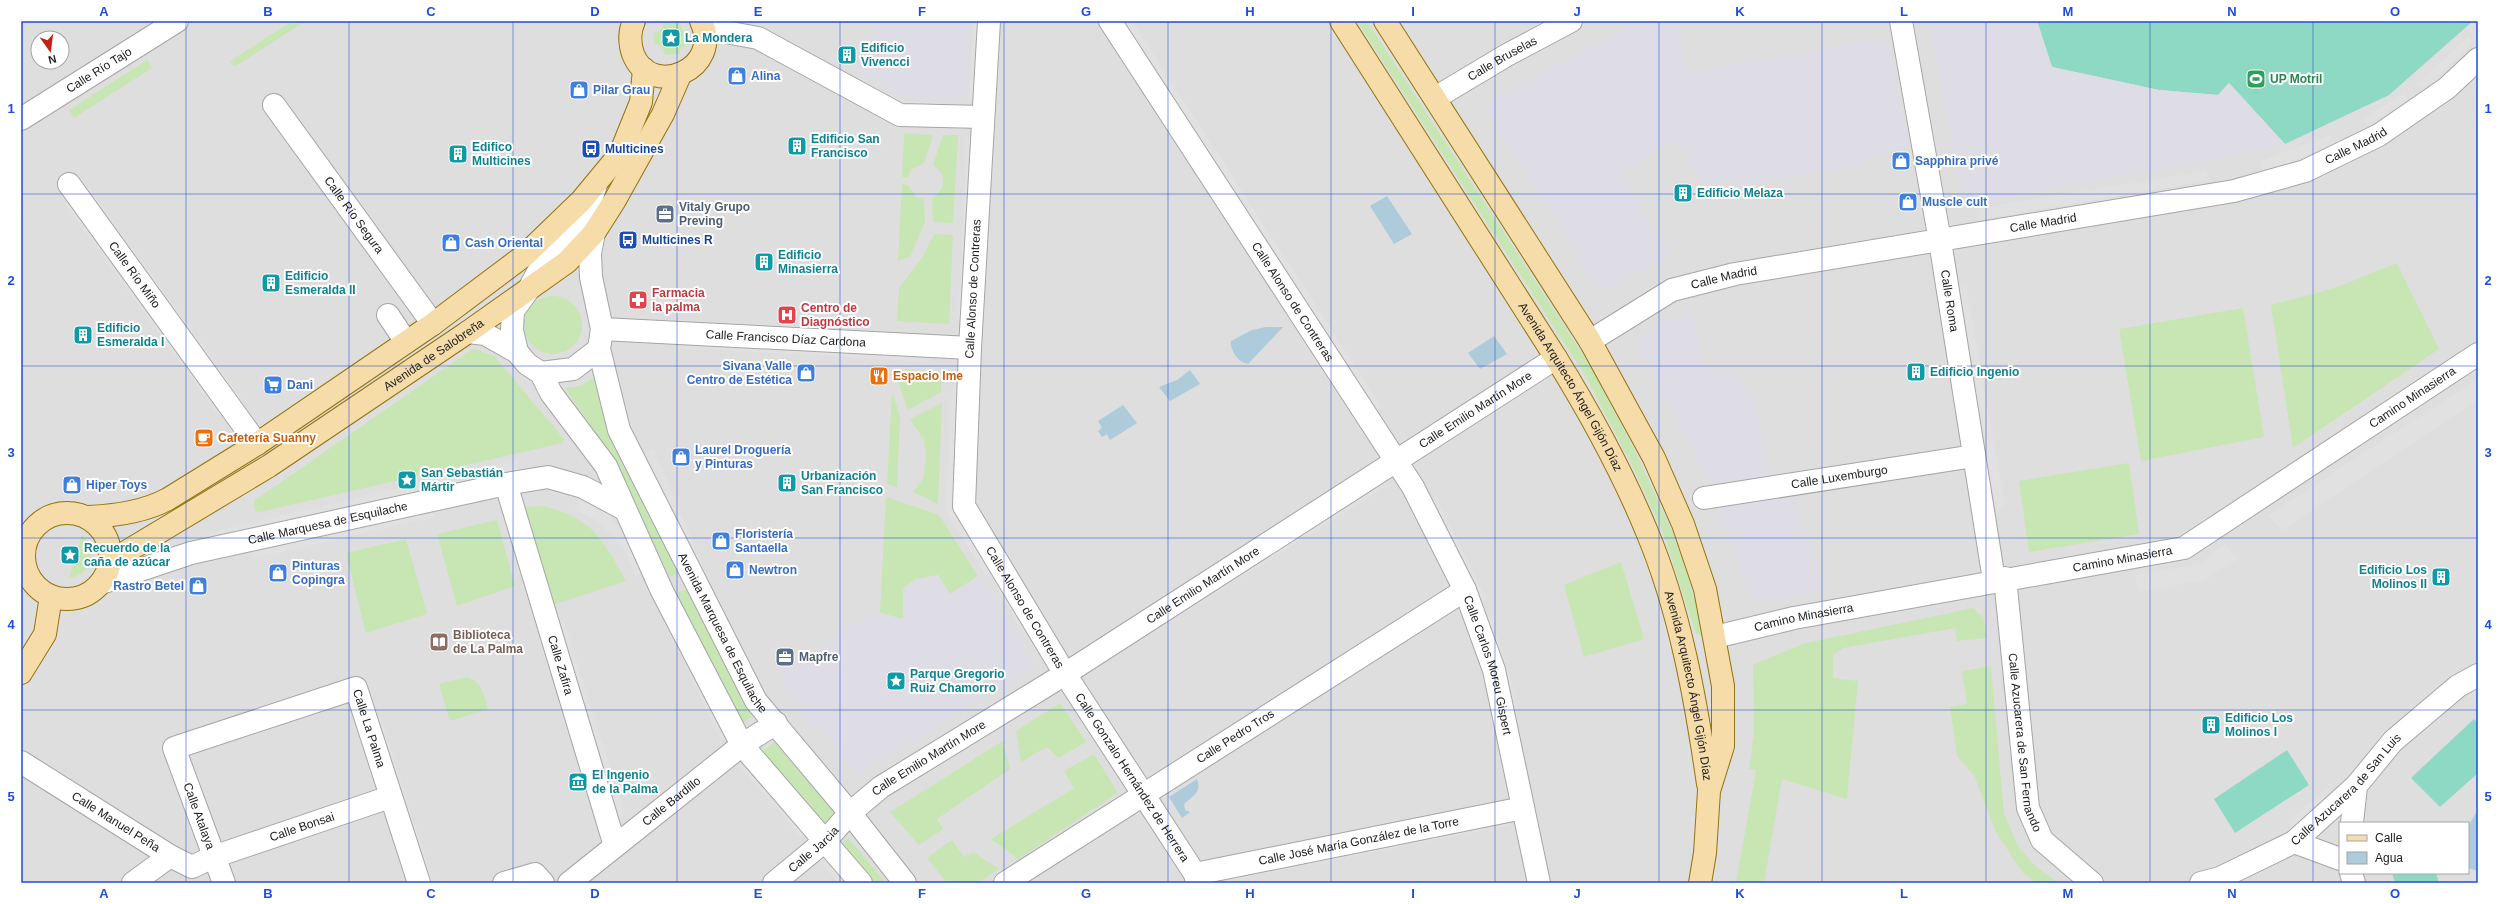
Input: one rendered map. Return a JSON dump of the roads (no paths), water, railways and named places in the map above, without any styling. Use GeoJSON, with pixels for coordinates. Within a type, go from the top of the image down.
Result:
{"type":"FeatureCollection","features":[{"type":"Feature","properties":{"kind":"main road"},"geometry":{"type":"LineString","coordinates":[[634,21],[630,34],[630,47],[635,60],[644,69],[656,75],[669,77],[680,75],[695,65],[704,51],[703,25]]}},
{"type":"Feature","properties":{"kind":"main road","name":"Avenida Arquitecto Ángel Gijón Díaz"},"geometry":{"type":"LineString","coordinates":[[1341,21],[1556,358],[1606,445],[1647,533],[1676,620],[1701,734],[1709,791],[1705,853],[1700,883]]}},
{"type":"Feature","properties":{"kind":"main road","name":"Avenida Arquitecto Ángel Gijón Díaz"},"geometry":{"type":"LineString","coordinates":[[1385,21],[1590,340],[1654,458],[1683,524],[1705,589],[1723,686],[1723,746],[1709,791]]}},
{"type":"Feature","properties":{"kind":"main road","name":"Avenida de Salobreña"},"geometry":{"type":"LineString","coordinates":[[87,517],[105,516],[153,507],[257,444],[433,324],[525,255],[581,201],[620,154],[641,102],[644,69]]}},
{"type":"Feature","properties":{"kind":"main road","name":"Avenida de Salobreña"},"geometry":{"type":"LineString","coordinates":[[111,561],[269,466],[468,332],[567,262],[594,233],[663,114],[680,75]]}},
{"type":"Feature","properties":{"kind":"main road"},"geometry":{"type":"LineString","coordinates":[[57,513],[72,513],[87,517],[105,535],[110,548],[111,561],[107,573],[101,583],[93,591],[75,598],[51,596],[37,587],[29,576],[23,563],[27,539],[34,528],[44,519],[57,513]]}},
{"type":"Feature","properties":{"kind":"main road"},"geometry":{"type":"LineString","coordinates":[[21,519],[44,519]]}},
{"type":"Feature","properties":{"kind":"main road"},"geometry":{"type":"LineString","coordinates":[[21,673],[45,634],[51,596]]}},
{"type":"Feature","properties":{"kind":"street","name":"Calle Río Tajo"},"geometry":{"type":"LineString","coordinates":[[21,119],[177,21]]}},
{"type":"Feature","properties":{"kind":"street","name":"Calle Alonso de Contreras"},"geometry":{"type":"LineString","coordinates":[[989,21],[970,348],[964,506],[1064,674]]}},
{"type":"Feature","properties":{"kind":"street","name":"Calle Alonso de Contreras"},"geometry":{"type":"LineString","coordinates":[[1110,21],[1397,462]]}},
{"type":"Feature","properties":{"kind":"street","name":"Calle Bruselas"},"geometry":{"type":"LineString","coordinates":[[1435,98],[1507,55],[1571,21]]}},
{"type":"Feature","properties":{"kind":"street","name":"Calle Roma"},"geometry":{"type":"LineString","coordinates":[[1902,21],[1940,240],[1974,456],[1999,579]]}},
{"type":"Feature","properties":{"kind":"street"},"geometry":{"type":"LineString","coordinates":[[703,25],[758,38],[900,115],[983,117]]}},
{"type":"Feature","properties":{"kind":"street","name":"Calle Madrid"},"geometry":{"type":"LineString","coordinates":[[1590,340],[1672,290],[1735,274],[2234,191],[2305,171],[2379,135],[2447,88],[2478,59]]}},
{"type":"Feature","properties":{"kind":"street","name":"Calle Río Segura"},"geometry":{"type":"LineString","coordinates":[[274,105],[433,324]]}},
{"type":"Feature","properties":{"kind":"street","name":"Calle Río Miño"},"geometry":{"type":"LineString","coordinates":[[69,184],[257,444]]}},
{"type":"Feature","properties":{"kind":"street"},"geometry":{"type":"LineString","coordinates":[[517,352],[512,330],[513,311],[529,289],[546,257],[587,214],[596,184]]}},
{"type":"Feature","properties":{"kind":"street","name":"Avenida Marquesa de Esquilache"},"geometry":{"type":"LineString","coordinates":[[594,233],[590,253],[591,277],[600,339],[619,430],[756,701],[850,813],[905,883]]}},
{"type":"Feature","properties":{"kind":"street"},"geometry":{"type":"LineString","coordinates":[[388,315],[406,342]]}},
{"type":"Feature","properties":{"kind":"street"},"geometry":{"type":"LineString","coordinates":[[468,332],[485,334],[517,352],[527,364],[541,373],[551,393],[606,466],[662,591],[742,745],[862,883]]}},
{"type":"Feature","properties":{"kind":"street"},"geometry":{"type":"LineString","coordinates":[[541,373],[573,369],[600,339]]}},
{"type":"Feature","properties":{"kind":"street","name":"Calle Francisco Díaz Cardona"},"geometry":{"type":"LineString","coordinates":[[600,339],[970,348]]}},
{"type":"Feature","properties":{"kind":"street","name":"Camino Minasierra"},"geometry":{"type":"LineString","coordinates":[[1715,637],[1794,618],[1999,579],[2184,548],[2478,354]]}},
{"type":"Feature","properties":{"kind":"street","name":"Calle Emilio Martín More"},"geometry":{"type":"LineString","coordinates":[[850,813],[881,787],[1064,674],[1397,462],[1556,358]]}},
{"type":"Feature","properties":{"kind":"street","name":"Calle Luxemburgo"},"geometry":{"type":"LineString","coordinates":[[1704,498],[1974,456]]}},
{"type":"Feature","properties":{"kind":"street","name":"Calle Carlos Moreu Gispert"},"geometry":{"type":"LineString","coordinates":[[1397,462],[1412,487],[1465,590],[1494,670],[1539,883]]}},
{"type":"Feature","properties":{"kind":"street","name":"Calle Marquesa de Esquilache"},"geometry":{"type":"LineString","coordinates":[[101,583],[191,553],[506,484],[548,477],[583,487],[624,508]]}},
{"type":"Feature","properties":{"kind":"street","name":"Calle Zafira"},"geometry":{"type":"LineString","coordinates":[[506,484],[615,846]]}},
{"type":"Feature","properties":{"kind":"street","name":"Calle Azucarera de San Fernando"},"geometry":{"type":"LineString","coordinates":[[1999,579],[2028,808],[2042,840],[2092,883]]}},
{"type":"Feature","properties":{"kind":"street","name":"Calle Pedro Tros"},"geometry":{"type":"LineString","coordinates":[[1005,883],[1145,796],[1465,590]]}},
{"type":"Feature","properties":{"kind":"street","name":"Calle Gonzalo Hernández de Herrera"},"geometry":{"type":"LineString","coordinates":[[1064,674],[1145,796],[1196,879]]}},
{"type":"Feature","properties":{"kind":"street","name":"Calle Azucarera de San Luis"},"geometry":{"type":"LineString","coordinates":[[2201,883],[2220,878],[2294,842],[2356,786],[2394,740],[2458,686],[2478,675]]}},
{"type":"Feature","properties":{"kind":"street","name":"Calle La Palma"},"geometry":{"type":"LineString","coordinates":[[174,748],[356,688],[419,883]]}},
{"type":"Feature","properties":{"kind":"street","name":"Calle Bardillo"},"geometry":{"type":"LineString","coordinates":[[569,883],[742,745],[776,723]]}},
{"type":"Feature","properties":{"kind":"street","name":"Calle Atalaya"},"geometry":{"type":"LineString","coordinates":[[174,748],[224,883]]}},
{"type":"Feature","properties":{"kind":"street","name":"Calle Manuel Peña"},"geometry":{"type":"LineString","coordinates":[[21,762],[170,856],[192,867],[214,857]]}},
{"type":"Feature","properties":{"kind":"street"},"geometry":{"type":"LineString","coordinates":[[2352,822],[2356,786]]}},
{"type":"Feature","properties":{"kind":"street","name":"Calle Bonsai"},"geometry":{"type":"LineString","coordinates":[[214,857],[390,797]]}},
{"type":"Feature","properties":{"kind":"street","name":"Calle José María González de la Torre"},"geometry":{"type":"LineString","coordinates":[[1196,879],[1523,808]]}},
{"type":"Feature","properties":{"kind":"street","name":"Calle Jarcia"},"geometry":{"type":"LineString","coordinates":[[774,883],[826,840],[850,813]]}},
{"type":"Feature","properties":{"kind":"street"},"geometry":{"type":"LineString","coordinates":[[2294,842],[2339,859]]}},
{"type":"Feature","properties":{"kind":"street"},"geometry":{"type":"LineString","coordinates":[[133,883],[170,856]]}},
{"type":"Feature","properties":{"kind":"street"},"geometry":{"type":"LineString","coordinates":[[504,883],[535,874],[543,883]]}},
{"type":"Feature","properties":{"kind":"water"},"geometry":{"type":"Polygon","coordinates":[[[1387,196],[1412,234],[1394,244],[1370,206],[1387,196]]]}},
{"type":"Feature","properties":{"kind":"water"},"geometry":{"type":"Polygon","coordinates":[[[1266,327],[1283,327],[1248,364],[1244,363],[1235,356],[1231,341],[1252,330],[1266,327]]]}},
{"type":"Feature","properties":{"kind":"water"},"geometry":{"type":"Polygon","coordinates":[[[1494,336],[1507,354],[1480,369],[1468,353],[1494,336]]]}},
{"type":"Feature","properties":{"kind":"water"},"geometry":{"type":"Polygon","coordinates":[[[1190,370],[1200,384],[1170,401],[1159,387],[1177,380],[1190,370]]]}},
{"type":"Feature","properties":{"kind":"water"},"geometry":{"type":"Polygon","coordinates":[[[1123,405],[1137,423],[1110,440],[1107,434],[1102,437],[1098,431],[1102,428],[1098,421],[1123,405]]]}},
{"type":"Feature","properties":{"kind":"water"},"geometry":{"type":"Polygon","coordinates":[[[1197,779],[1198,787],[1196,793],[1184,804],[1185,810],[1190,812],[1182,818],[1169,797],[1197,779]]]}},
{"type":"Feature","properties":{"kind":"water"},"geometry":{"type":"Polygon","coordinates":[[[2478,810],[2478,871],[2469,868],[2469,824],[2478,810]]]}},
{"type":"Feature","properties":{"kind":"place","name":"La Mondera"},"geometry":{"type":"Point","coordinates":[671,38]}},
{"type":"Feature","properties":{"kind":"place","name":"Edificio Vivencci"},"geometry":{"type":"Point","coordinates":[847,55]}},
{"type":"Feature","properties":{"kind":"place","name":"Alina"},"geometry":{"type":"Point","coordinates":[737,76]}},
{"type":"Feature","properties":{"kind":"place","name":"UP Motril"},"geometry":{"type":"Point","coordinates":[2256,79]}},
{"type":"Feature","properties":{"kind":"place","name":"Pilar Grau"},"geometry":{"type":"Point","coordinates":[579,90]}},
{"type":"Feature","properties":{"kind":"place","name":"Edificio San Francisco"},"geometry":{"type":"Point","coordinates":[797,146]}},
{"type":"Feature","properties":{"kind":"place","name":"Multicines"},"geometry":{"type":"Point","coordinates":[591,149]}},
{"type":"Feature","properties":{"kind":"place","name":"Edifico Multicines"},"geometry":{"type":"Point","coordinates":[458,154]}},
{"type":"Feature","properties":{"kind":"place","name":"Sapphira privé"},"geometry":{"type":"Point","coordinates":[1901,161]}},
{"type":"Feature","properties":{"kind":"place","name":"Edificio Melaza"},"geometry":{"type":"Point","coordinates":[1683,193]}},
{"type":"Feature","properties":{"kind":"place","name":"Muscle cult"},"geometry":{"type":"Point","coordinates":[1908,202]}},
{"type":"Feature","properties":{"kind":"place","name":"Vitaly Grupo Preving"},"geometry":{"type":"Point","coordinates":[665,214]}},
{"type":"Feature","properties":{"kind":"place","name":"Multicines R"},"geometry":{"type":"Point","coordinates":[628,240]}},
{"type":"Feature","properties":{"kind":"place","name":"Cash Oriental"},"geometry":{"type":"Point","coordinates":[451,243]}},
{"type":"Feature","properties":{"kind":"place","name":"Edificio Minasierra"},"geometry":{"type":"Point","coordinates":[764,262]}},
{"type":"Feature","properties":{"kind":"place","name":"Edificio Esmeralda II"},"geometry":{"type":"Point","coordinates":[271,283]}},
{"type":"Feature","properties":{"kind":"place","name":"Farmacia la palma"},"geometry":{"type":"Point","coordinates":[638,300]}},
{"type":"Feature","properties":{"kind":"place","name":"Centro de Diagnóstico"},"geometry":{"type":"Point","coordinates":[787,315]}},
{"type":"Feature","properties":{"kind":"place","name":"Edificio Esmeralda I"},"geometry":{"type":"Point","coordinates":[83,335]}},
{"type":"Feature","properties":{"kind":"place","name":"Edificio Ingenio"},"geometry":{"type":"Point","coordinates":[1916,372]}},
{"type":"Feature","properties":{"kind":"place","name":"Sivana Valle Centro de Estética"},"geometry":{"type":"Point","coordinates":[806,373]}},
{"type":"Feature","properties":{"kind":"place","name":"Espacio Ime"},"geometry":{"type":"Point","coordinates":[879,376]}},
{"type":"Feature","properties":{"kind":"place","name":"Dani"},"geometry":{"type":"Point","coordinates":[273,385]}},
{"type":"Feature","properties":{"kind":"place","name":"Cafetería Suanny"},"geometry":{"type":"Point","coordinates":[204,438]}},
{"type":"Feature","properties":{"kind":"place","name":"Laurel Droguería y Pinturas"},"geometry":{"type":"Point","coordinates":[681,457]}},
{"type":"Feature","properties":{"kind":"place","name":"San Sebastián Mártir"},"geometry":{"type":"Point","coordinates":[407,480]}},
{"type":"Feature","properties":{"kind":"place","name":"Urbanización San Francisco"},"geometry":{"type":"Point","coordinates":[787,483]}},
{"type":"Feature","properties":{"kind":"place","name":"Hiper Toys"},"geometry":{"type":"Point","coordinates":[72,485]}},
{"type":"Feature","properties":{"kind":"place","name":"Floristería Santaella"},"geometry":{"type":"Point","coordinates":[721,541]}},
{"type":"Feature","properties":{"kind":"place","name":"Recuerdo de la caña de azúcar"},"geometry":{"type":"Point","coordinates":[70,555]}},
{"type":"Feature","properties":{"kind":"place","name":"Newtron"},"geometry":{"type":"Point","coordinates":[735,570]}},
{"type":"Feature","properties":{"kind":"place","name":"Pinturas Copingra"},"geometry":{"type":"Point","coordinates":[278,573]}},
{"type":"Feature","properties":{"kind":"place","name":"Edificio Los Molinos II"},"geometry":{"type":"Point","coordinates":[2441,577]}},
{"type":"Feature","properties":{"kind":"place","name":"Rastro Betel"},"geometry":{"type":"Point","coordinates":[198,586]}},
{"type":"Feature","properties":{"kind":"place","name":"Biblioteca de La Palma"},"geometry":{"type":"Point","coordinates":[439,642]}},
{"type":"Feature","properties":{"kind":"place","name":"Mapfre"},"geometry":{"type":"Point","coordinates":[785,657]}},
{"type":"Feature","properties":{"kind":"place","name":"Parque Gregorio Ruiz Chamorro"},"geometry":{"type":"Point","coordinates":[896,681]}},
{"type":"Feature","properties":{"kind":"place","name":"Edificio Los Molinos I"},"geometry":{"type":"Point","coordinates":[2211,725]}},
{"type":"Feature","properties":{"kind":"place","name":"El Ingenio de la Palma"},"geometry":{"type":"Point","coordinates":[578,782]}}]}
